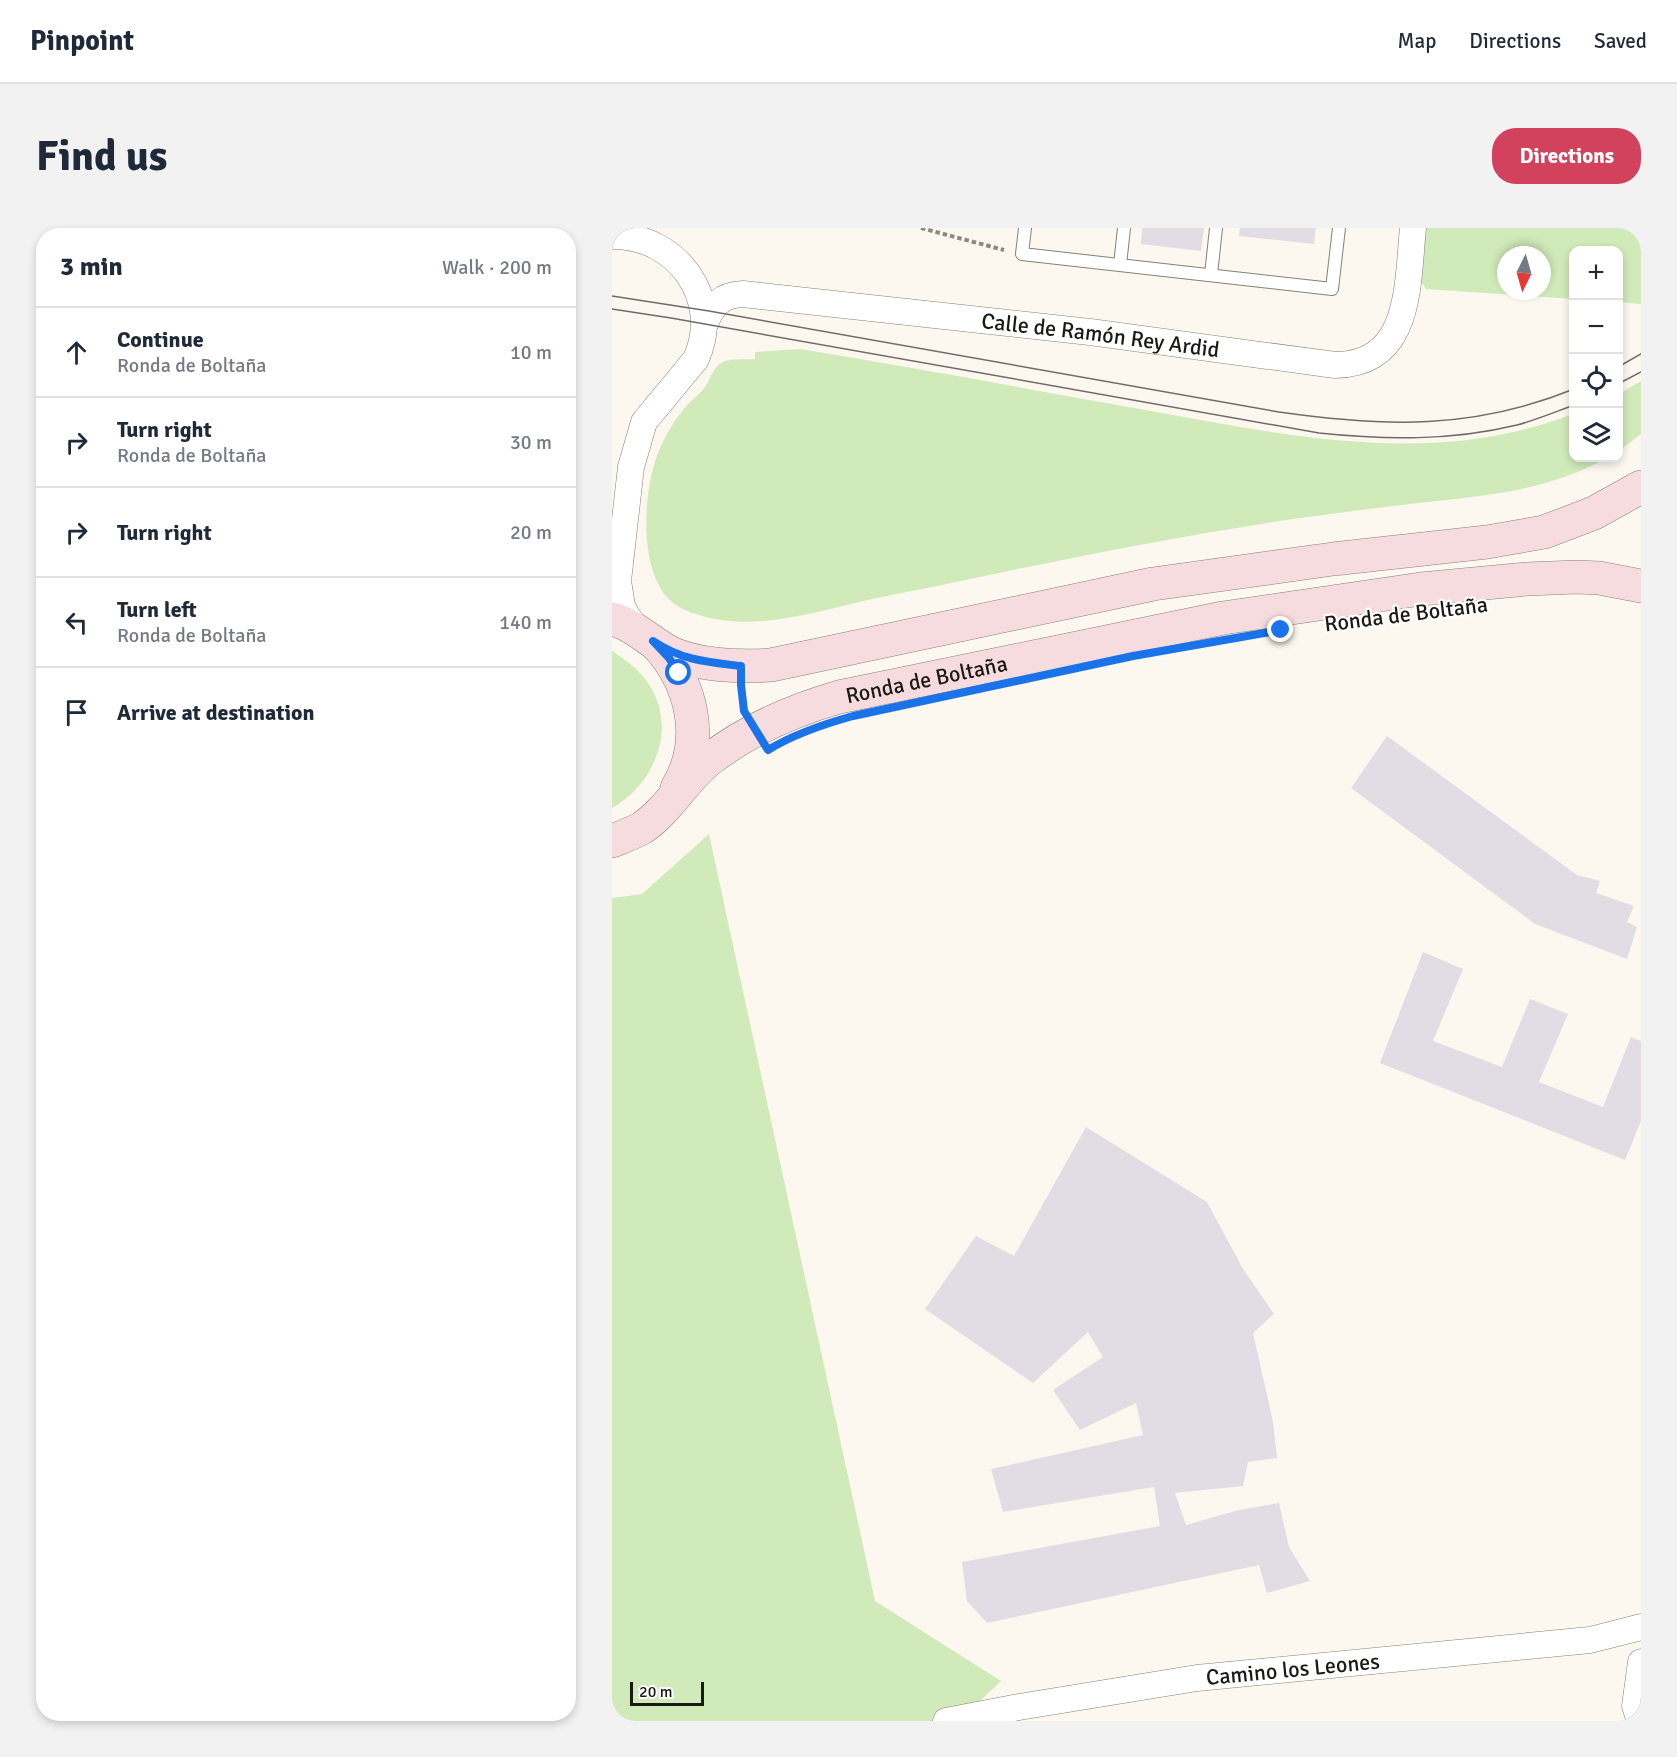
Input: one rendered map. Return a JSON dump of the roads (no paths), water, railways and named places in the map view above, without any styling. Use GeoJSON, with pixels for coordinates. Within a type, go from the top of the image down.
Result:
{"type":"FeatureCollection","features":[{"type":"Feature","properties":{"kind":"main road","name":"Ronda de Boltaña"},"geometry":{"type":"LineString","coordinates":[[635,630],[669,652],[699,661],[741,666],[771,665],[1153,584],[1333,559],[1487,542],[1544,532],[1594,513],[1641,487]]}},
{"type":"Feature","properties":{"kind":"main road","name":"Ronda de Boltaña"},"geometry":{"type":"LineString","coordinates":[[612,840],[642,827],[708,760],[756,731],[816,704],[866,691],[1223,618],[1421,589],[1576,577],[1599,578],[1641,586]]}},
{"type":"Feature","properties":{"kind":"main road","name":"Ronda de Boltaña"},"geometry":{"type":"LineString","coordinates":[[635,630],[669,658],[679,673],[685,689],[692,728],[691,749],[681,782],[668,803]]}},
{"type":"Feature","properties":{"kind":"street","name":"Calle de Ramón Rey Ardid"},"geometry":{"type":"LineString","coordinates":[[705,324],[710,311],[718,301],[734,294],[743,294],[1090,332],[1335,365],[1352,365],[1379,352],[1397,331],[1405,301],[1413,228]]}},
{"type":"Feature","properties":{"kind":"street"},"geometry":{"type":"LineString","coordinates":[[612,236],[642,240],[658,246],[689,276],[705,310],[705,324],[696,359],[644,422],[631,467],[618,581],[622,606],[635,630]]}},
{"type":"Feature","properties":{"kind":"street","name":"Camino los Leones"},"geometry":{"type":"LineString","coordinates":[[946,1721],[1197,1678],[1590,1640],[1641,1627]]}},
{"type":"Feature","properties":{"kind":"street"},"geometry":{"type":"LineString","coordinates":[[1637,1714],[1641,1662]]}},
{"type":"Feature","properties":{"kind":"lane"},"geometry":{"type":"LineString","coordinates":[[1025,228],[1022,254],[1332,289],[1339,228]]}},
{"type":"Feature","properties":{"kind":"lane"},"geometry":{"type":"LineString","coordinates":[[1120,265],[1124,228]]}},
{"type":"Feature","properties":{"kind":"lane"},"geometry":{"type":"LineString","coordinates":[[1211,275],[1216,228]]}},
{"type":"Feature","properties":{"kind":"tram line"},"geometry":{"type":"LineString","coordinates":[[612,296],[1318,417],[1428,422],[1500,412],[1569,391]]}},
{"type":"Feature","properties":{"kind":"tram line"},"geometry":{"type":"LineString","coordinates":[[612,309],[1319,433],[1394,438],[1468,434],[1517,425],[1569,407]]}},
{"type":"Feature","properties":{"kind":"tram line"},"geometry":{"type":"LineString","coordinates":[[1623,364],[1641,354]]}},
{"type":"Feature","properties":{"kind":"tram line"},"geometry":{"type":"LineString","coordinates":[[1623,381],[1641,372]]}}]}
